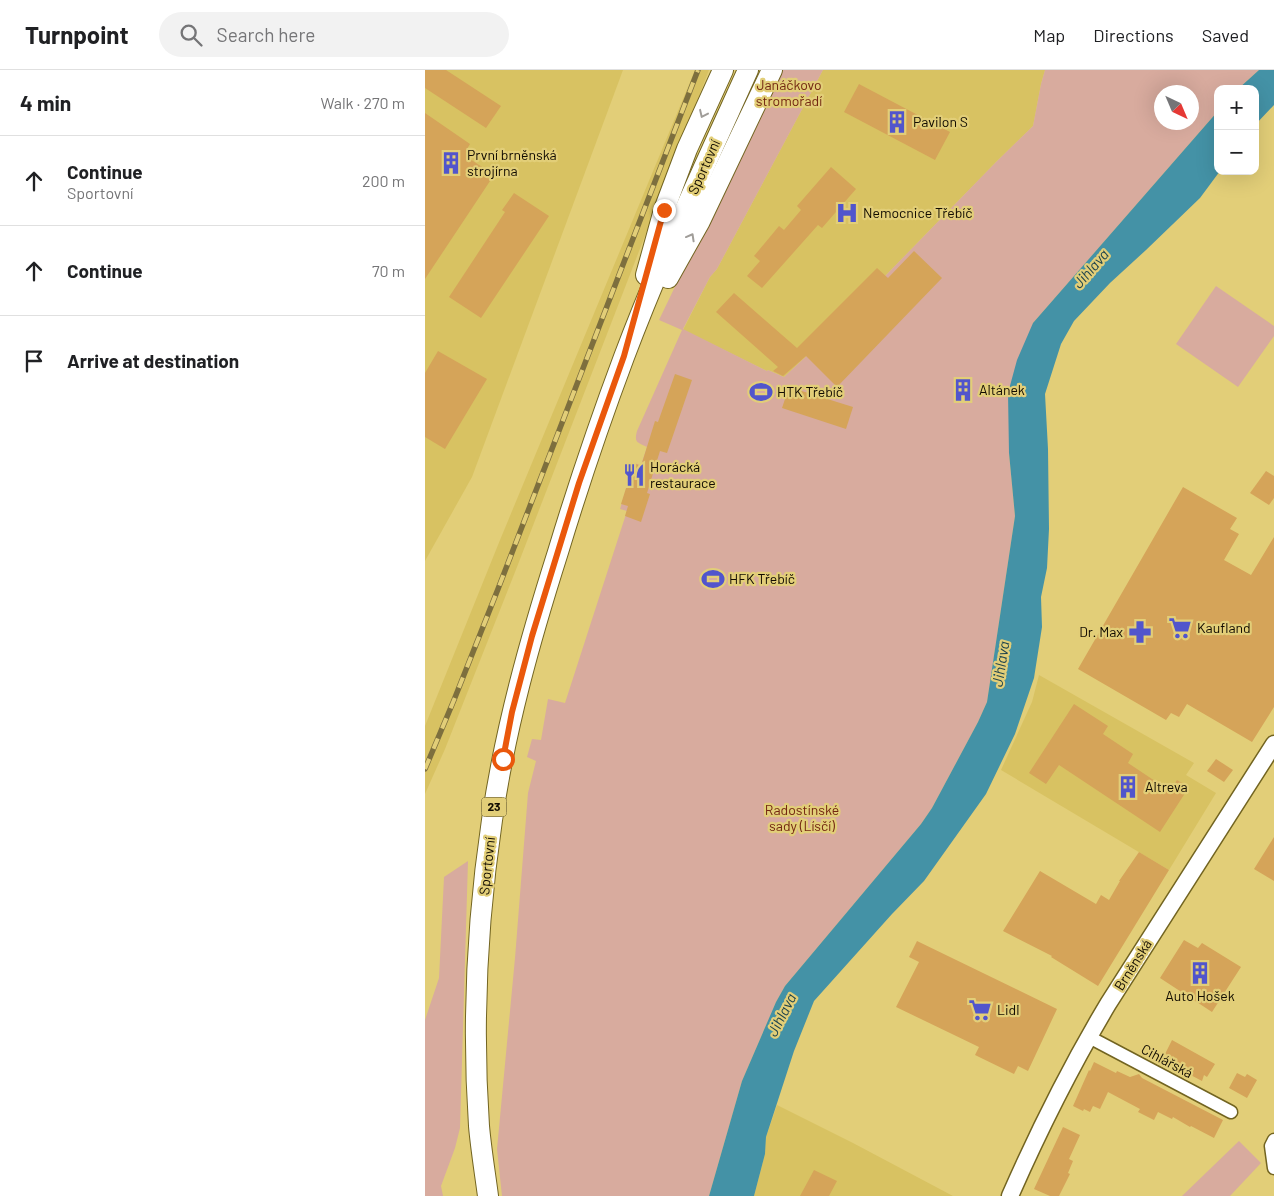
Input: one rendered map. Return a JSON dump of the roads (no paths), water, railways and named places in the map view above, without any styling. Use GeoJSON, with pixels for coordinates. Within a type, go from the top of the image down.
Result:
{"type":"FeatureCollection","features":[{"type":"Feature","properties":{"kind":"main road"},"geometry":{"type":"LineString","coordinates":[[624,356],[664,210],[687,149],[723,70]]}},
{"type":"Feature","properties":{"kind":"main road","name":"Sportovní"},"geometry":{"type":"LineString","coordinates":[[487,1196],[479,1128],[476,1051],[478,966],[492,819],[512,712],[532,636],[579,483],[624,356],[678,225],[748,70]]}},
{"type":"Feature","properties":{"kind":"main road"},"geometry":{"type":"LineString","coordinates":[[624,356],[700,221],[772,70]]}},
{"type":"Feature","properties":{"kind":"street","name":"Brněnská"},"geometry":{"type":"LineString","coordinates":[[1010,1196],[1036,1138],[1089,1037],[1123,980],[1274,744]]}},
{"type":"Feature","properties":{"kind":"street","name":"Cihlářská"},"geometry":{"type":"LineString","coordinates":[[1089,1037],[1231,1112]]}},
{"type":"Feature","properties":{"kind":"street"},"geometry":{"type":"LineString","coordinates":[[1274,1140],[1271,1146],[1274,1168]]}},
{"type":"Feature","properties":{"kind":"water"},"geometry":{"type":"Polygon","coordinates":[[[1259,70],[1274,70],[1274,105],[1259,121],[1259,85],[1242,85],[1259,70]]]}},
{"type":"Feature","properties":{"kind":"water","name":"Jihlava"},"geometry":{"type":"Polygon","coordinates":[[[1214,116],[1214,175],[1217,175],[1200,198],[1110,283],[1074,321],[1061,344],[1045,394],[1049,529],[1047,568],[1041,597],[1042,627],[1034,678],[1015,734],[986,794],[924,881],[814,1001],[794,1051],[766,1137],[765,1154],[754,1196],[709,1196],[742,1081],[776,1002],[785,986],[921,824],[932,808],[987,702],[1015,516],[1009,453],[1008,393],[1017,360],[1033,323],[1214,116]]]}},
{"type":"Feature","properties":{"kind":"railway"},"geometry":{"type":"LineString","coordinates":[[425,769],[498,589],[698,70]]}},
{"type":"Feature","properties":{"kind":"place","name":"Pavilon S"},"geometry":{"type":"Point","coordinates":[897,122]}},
{"type":"Feature","properties":{"kind":"place","name":"První brněnská strojírna"},"geometry":{"type":"Point","coordinates":[451,163]}},
{"type":"Feature","properties":{"kind":"place","name":"Nemocnice Třebíč"},"geometry":{"type":"Point","coordinates":[847,213]}},
{"type":"Feature","properties":{"kind":"place","name":"Altánek"},"geometry":{"type":"Point","coordinates":[963,390]}},
{"type":"Feature","properties":{"kind":"place","name":"HTK Třebíč"},"geometry":{"type":"Point","coordinates":[761,392]}},
{"type":"Feature","properties":{"kind":"place","name":"Horácká restaurace"},"geometry":{"type":"Point","coordinates":[634,475]}},
{"type":"Feature","properties":{"kind":"place","name":"HFK Třebíč"},"geometry":{"type":"Point","coordinates":[713,579]}},
{"type":"Feature","properties":{"kind":"place","name":"Kaufland"},"geometry":{"type":"Point","coordinates":[1180,628]}},
{"type":"Feature","properties":{"kind":"place","name":"Dr. Max"},"geometry":{"type":"Point","coordinates":[1140,632]}},
{"type":"Feature","properties":{"kind":"place","name":"Altreva"},"geometry":{"type":"Point","coordinates":[1128,787]}},
{"type":"Feature","properties":{"kind":"place","name":"Auto Hošek"},"geometry":{"type":"Point","coordinates":[1200,973]}},
{"type":"Feature","properties":{"kind":"place","name":"Lidl"},"geometry":{"type":"Point","coordinates":[980,1010]}},
{"type":"Feature","properties":{"kind":"park label","name":"Janáčkovo stromořadí"},"geometry":{"type":"Point","coordinates":[789,94]}},
{"type":"Feature","properties":{"kind":"park label","name":"Radostínské sady (Lísčí)"},"geometry":{"type":"Point","coordinates":[802,818]}}]}
